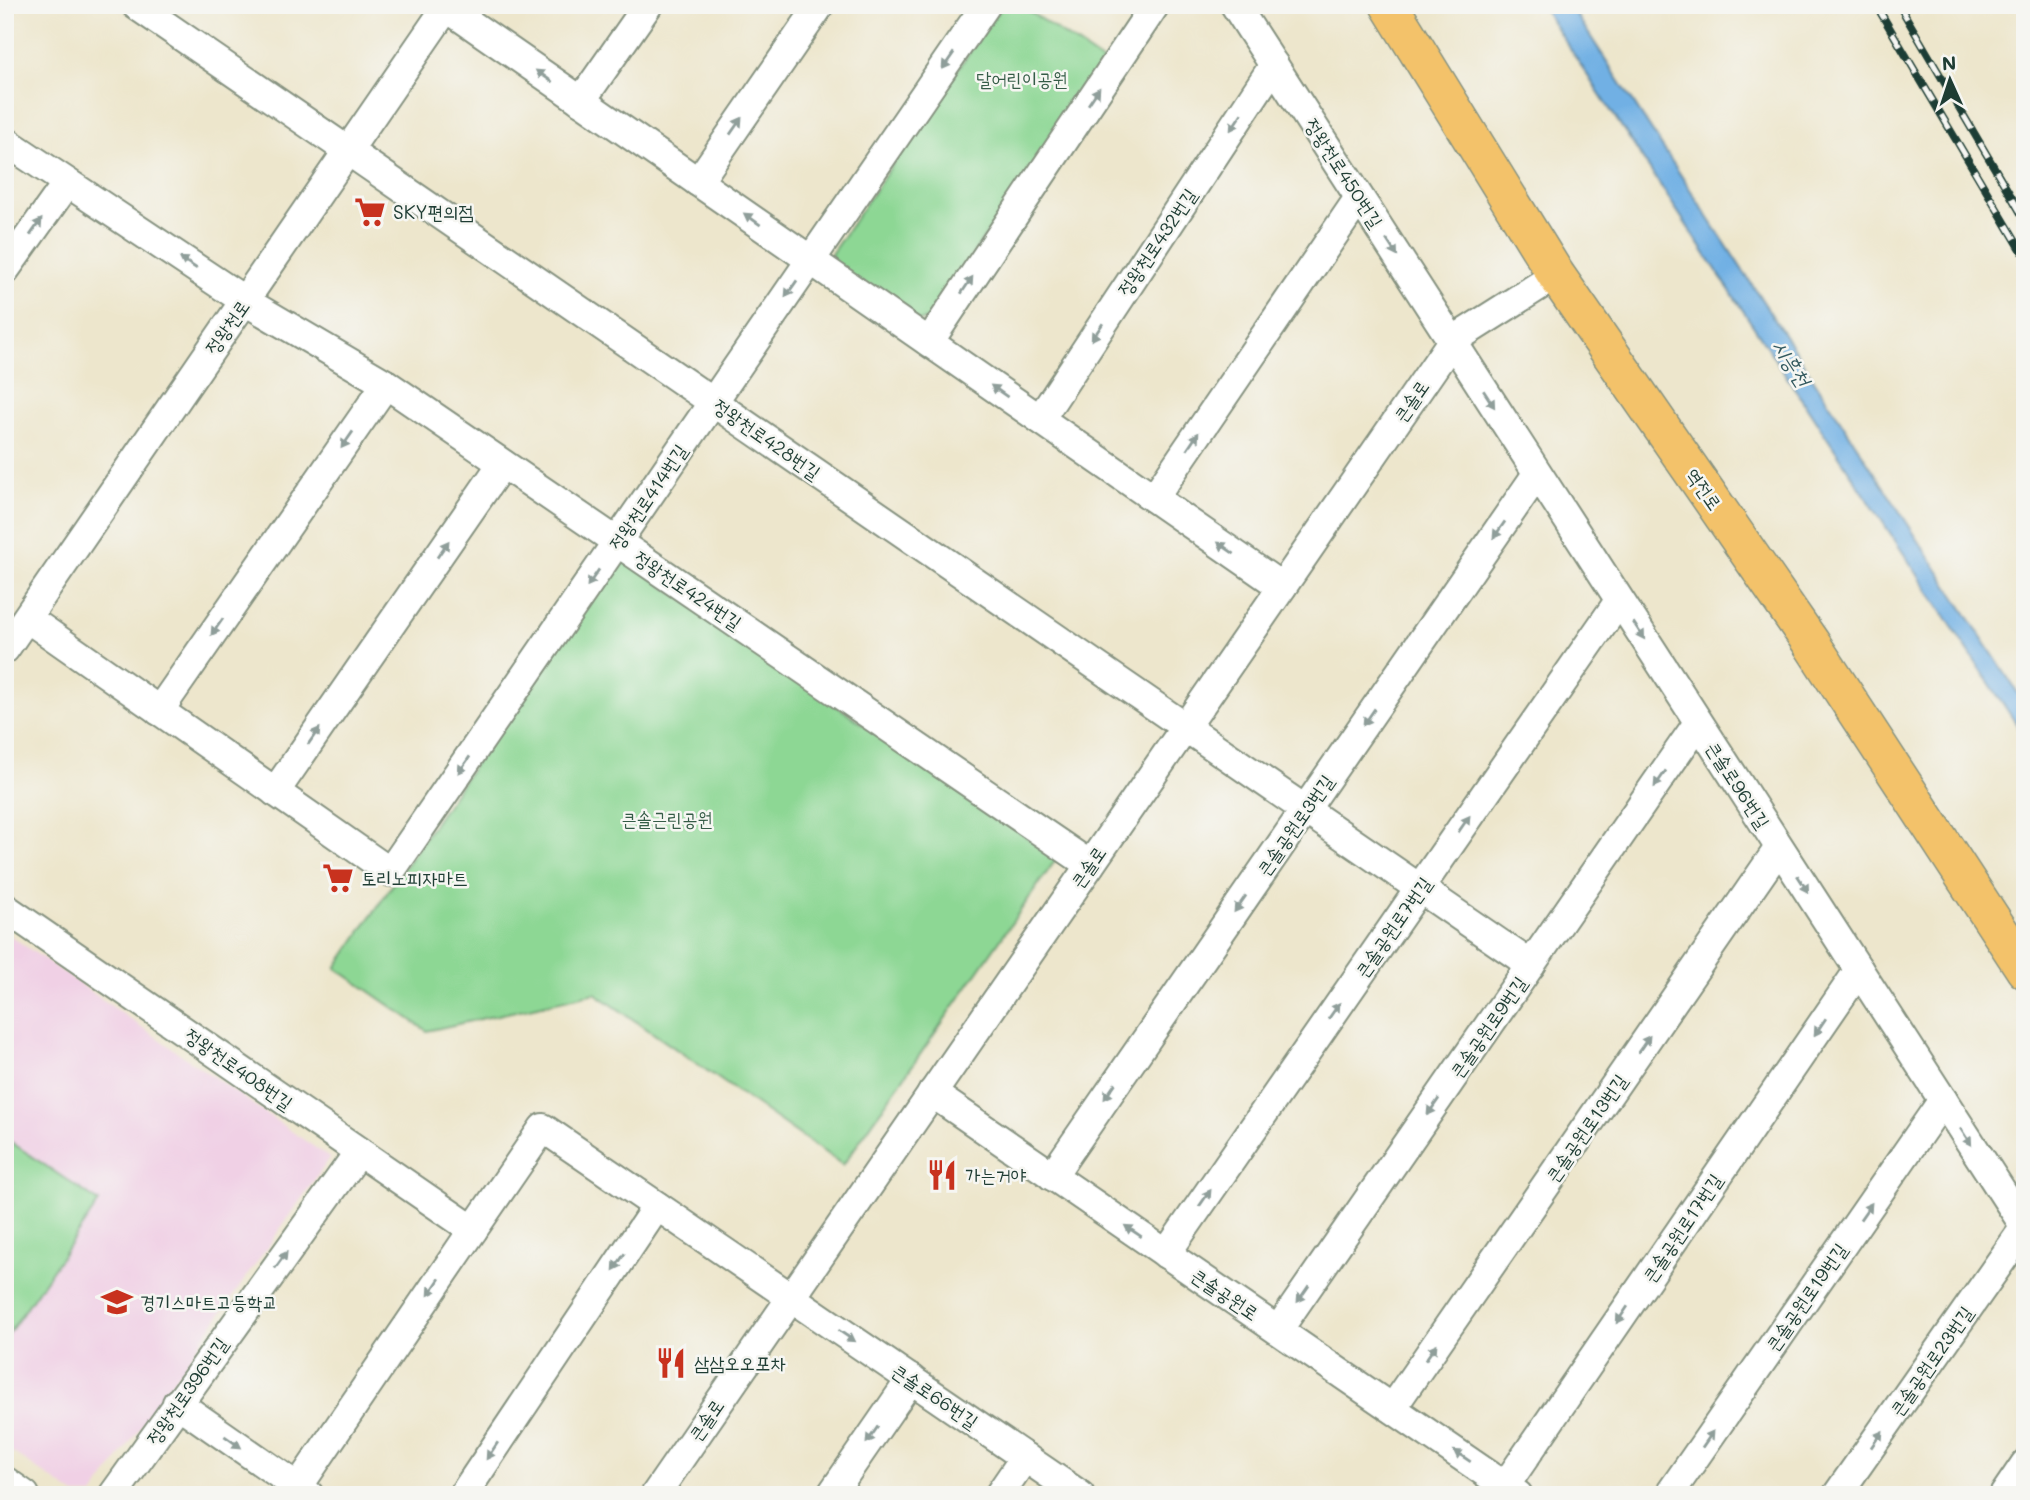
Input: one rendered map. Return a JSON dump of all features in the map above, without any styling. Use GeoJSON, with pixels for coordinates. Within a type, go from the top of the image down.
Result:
{"type":"FeatureCollection","features":[{"type":"Feature","properties":{"kind":"main road","name":"역전로"},"geometry":{"type":"LineString","coordinates":[[1389,5],[1556,275],[1811,643],[2025,970]]}},
{"type":"Feature","properties":{"kind":"street","name":"정왕천로428번길"},"geometry":{"type":"LineString","coordinates":[[136,5],[1531,965]]}},
{"type":"Feature","properties":{"kind":"street"},"geometry":{"type":"LineString","coordinates":[[581,101],[648,5]]}},
{"type":"Feature","properties":{"kind":"street"},"geometry":{"type":"LineString","coordinates":[[698,182],[820,5]]}},
{"type":"Feature","properties":{"kind":"street","name":"정왕천로414번길"},"geometry":{"type":"LineString","coordinates":[[27,618],[390,873],[986,5]]}},
{"type":"Feature","properties":{"kind":"street"},"geometry":{"type":"LineString","coordinates":[[929,342],[1155,5]]}},
{"type":"Feature","properties":{"kind":"street","name":"정왕천로450번길"},"geometry":{"type":"LineString","coordinates":[[1235,5],[1452,341]]}},
{"type":"Feature","properties":{"kind":"street","name":"정왕천로"},"geometry":{"type":"LineString","coordinates":[[5,649],[446,6]]}},
{"type":"Feature","properties":{"kind":"street"},"geometry":{"type":"LineString","coordinates":[[446,6],[1282,587]]}},
{"type":"Feature","properties":{"kind":"street","name":"정왕천로432번길"},"geometry":{"type":"LineString","coordinates":[[1040,419],[1274,65]]}},
{"type":"Feature","properties":{"kind":"street","name":"정왕천로424번길"},"geometry":{"type":"LineString","coordinates":[[5,141],[245,301],[386,384],[1090,865]]}},
{"type":"Feature","properties":{"kind":"street"},"geometry":{"type":"LineString","coordinates":[[5,270],[66,183]]}},
{"type":"Feature","properties":{"kind":"street"},"geometry":{"type":"LineString","coordinates":[[1154,498],[1359,198]]}},
{"type":"Feature","properties":{"kind":"street","name":"큰솔로"},"geometry":{"type":"LineString","coordinates":[[654,1495],[1452,341],[1556,275]]}},
{"type":"Feature","properties":{"kind":"street","name":"큰솔로96번길"},"geometry":{"type":"LineString","coordinates":[[1452,341],[2025,1227]]}},
{"type":"Feature","properties":{"kind":"street"},"geometry":{"type":"LineString","coordinates":[[159,711],[386,384]]}},
{"type":"Feature","properties":{"kind":"street"},"geometry":{"type":"LineString","coordinates":[[275,792],[502,464]]}},
{"type":"Feature","properties":{"kind":"street","name":"큰솔공원로3번길"},"geometry":{"type":"LineString","coordinates":[[1052,1176],[1537,474]]}},
{"type":"Feature","properties":{"kind":"street","name":"큰솔공원로7번길"},"geometry":{"type":"LineString","coordinates":[[1166,1254],[1619,601]]}},
{"type":"Feature","properties":{"kind":"street","name":"큰솔공원로9번길"},"geometry":{"type":"LineString","coordinates":[[1278,1330],[1698,723]]}},
{"type":"Feature","properties":{"kind":"street","name":"큰솔공원로13번길"},"geometry":{"type":"LineString","coordinates":[[1392,1408],[1779,848]]}},
{"type":"Feature","properties":{"kind":"street","name":"정왕천로408번길"},"geometry":{"type":"LineString","coordinates":[[5,908],[473,1230]]}},
{"type":"Feature","properties":{"kind":"street","name":"큰솔공원로17번길"},"geometry":{"type":"LineString","coordinates":[[1512,1490],[1858,970]]}},
{"type":"Feature","properties":{"kind":"street","name":"큰솔공원로"},"geometry":{"type":"LineString","coordinates":[[932,1093],[1512,1490]]}},
{"type":"Feature","properties":{"kind":"street","name":"큰솔공원로19번길"},"geometry":{"type":"LineString","coordinates":[[1670,1495],[1942,1100]]}},
{"type":"Feature","properties":{"kind":"street"},"geometry":{"type":"LineString","coordinates":[[177,1404],[303,1491],[473,1230],[543,1128],[791,1297]]}},
{"type":"Feature","properties":{"kind":"street","name":"정왕천로396번길"},"geometry":{"type":"LineString","coordinates":[[113,1495],[359,1152]]}},
{"type":"Feature","properties":{"kind":"street"},"geometry":{"type":"LineString","coordinates":[[463,1495],[657,1206]]}},
{"type":"Feature","properties":{"kind":"street","name":"큰솔공원로23번길"},"geometry":{"type":"LineString","coordinates":[[1838,1495],[2025,1227]]}},
{"type":"Feature","properties":{"kind":"street","name":"큰솔로66번길"},"geometry":{"type":"LineString","coordinates":[[791,1297],[1080,1495]]}},
{"type":"Feature","properties":{"kind":"street"},"geometry":{"type":"LineString","coordinates":[[831,1495],[911,1379]]}},
{"type":"Feature","properties":{"kind":"street"},"geometry":{"type":"LineString","coordinates":[[999,1495],[1025,1457]]}},
{"type":"Feature","properties":{"kind":"street"},"geometry":{"type":"LineString","coordinates":[[2004,1495],[2025,1464]]}},
{"type":"Feature","properties":{"kind":"street"},"geometry":{"type":"LineString","coordinates":[[5,1481],[25,1495]]}},
{"type":"Feature","properties":{"kind":"shaded area","name":"경기스마트고등학교"},"geometry":{"type":"Polygon","coordinates":[[[5,932],[330,1158],[93,1495],[75,1495],[5,1447],[5,932]]]}},
{"type":"Feature","properties":{"kind":"green space","name":"달어린이공원"},"geometry":{"type":"Polygon","coordinates":[[[1002,5],[1020,5],[1105,63],[928,319],[915,322],[833,268],[831,254],[1002,5]]]}},
{"type":"Feature","properties":{"kind":"green space","name":"큰솔근린공원"},"geometry":{"type":"Polygon","coordinates":[[[617,554],[1057,858],[843,1165],[595,993],[427,1031],[336,968],[617,554]]]}},
{"type":"Feature","properties":{"kind":"green space"},"geometry":{"type":"Polygon","coordinates":[[[5,1138],[99,1202],[5,1339],[5,1138]]]}},
{"type":"Feature","properties":{"kind":"water","name":"시흥천"},"geometry":{"type":"Polygon","coordinates":[[[1541,5],[1570,5],[2025,704],[2025,737],[1541,5]]]}},
{"type":"Feature","properties":{"kind":"railway"},"geometry":{"type":"LineString","coordinates":[[1876,5],[2025,256]]}},
{"type":"Feature","properties":{"kind":"railway"},"geometry":{"type":"LineString","coordinates":[[1899,5],[2025,220]]}},
{"type":"Feature","properties":{"kind":"place","name":"SKY편의점"},"geometry":{"type":"Point","coordinates":[370,212]}},
{"type":"Feature","properties":{"kind":"place","name":"토리노피자마트"},"geometry":{"type":"Point","coordinates":[338,878]}},
{"type":"Feature","properties":{"kind":"place","name":"가는거야"},"geometry":{"type":"Point","coordinates":[942,1175]}},
{"type":"Feature","properties":{"kind":"place","name":"경기스마트고등학교"},"geometry":{"type":"Point","coordinates":[117,1302]}},
{"type":"Feature","properties":{"kind":"place","name":"삼삼오오포차"},"geometry":{"type":"Point","coordinates":[671,1363]}}]}
